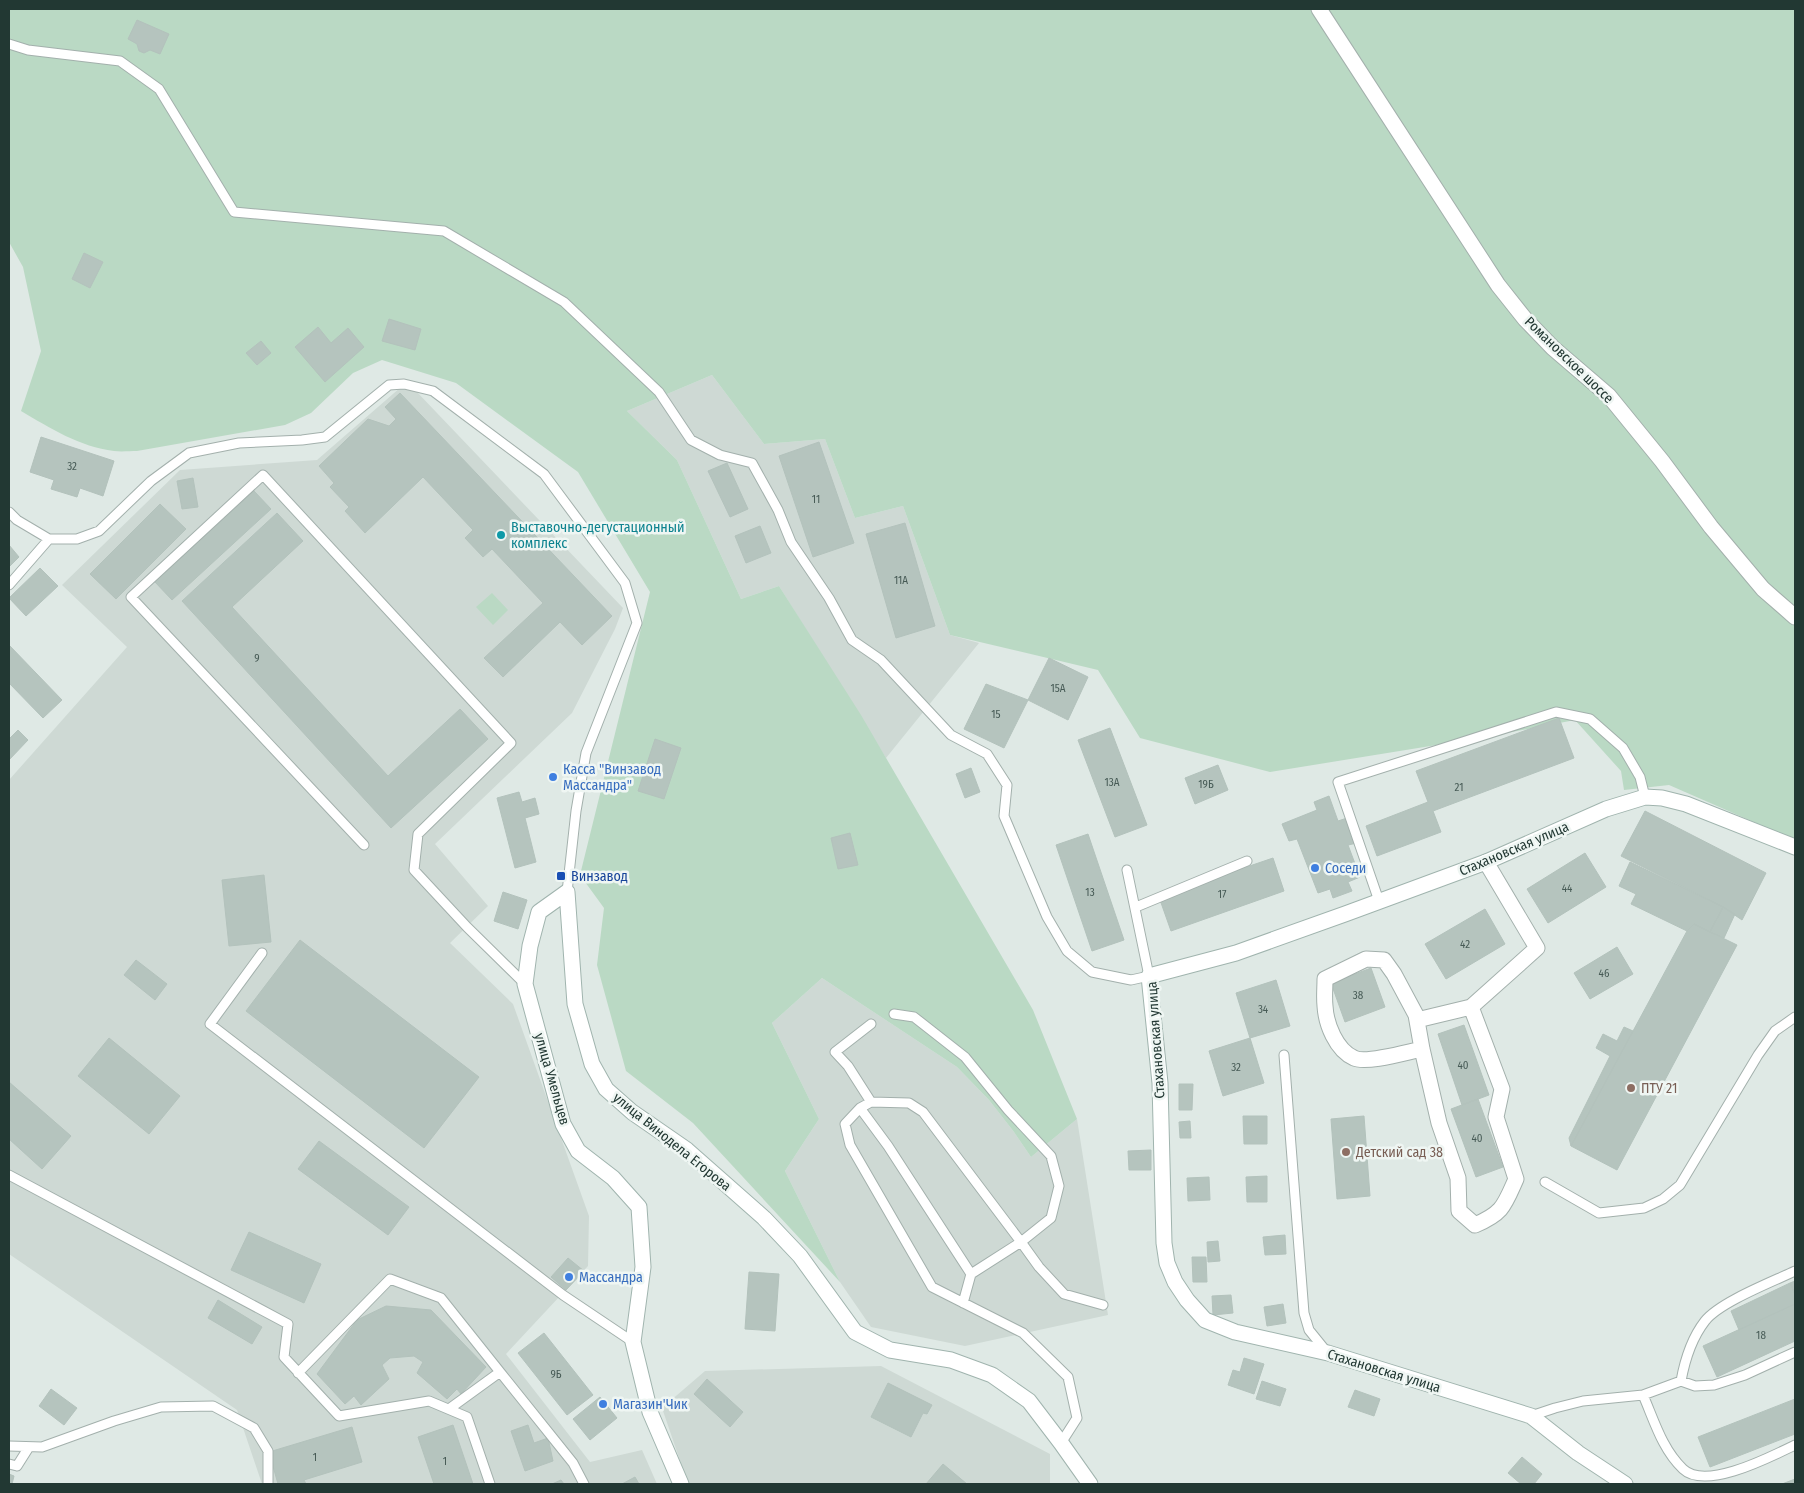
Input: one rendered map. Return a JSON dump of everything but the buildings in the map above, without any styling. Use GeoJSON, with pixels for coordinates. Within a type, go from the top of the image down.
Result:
{"type":"FeatureCollection","features":[{"type":"Feature","properties":{"kind":"main road","name":"Романовское шоссе"},"geometry":{"type":"LineString","coordinates":[[1320,9],[1498,285],[1525,319],[1553,348],[1609,396],[1662,461],[1711,528],[1763,589],[1795,617]]}},
{"type":"Feature","properties":{"kind":"main road","name":"Стахановская улица"},"geometry":{"type":"LineString","coordinates":[[1625,1484],[1578,1454],[1531,1416],[1328,1354],[1234,1332],[1205,1320],[1187,1300],[1167,1263],[1164,1242],[1160,1082],[1149,976],[1236,953],[1486,862],[1606,809],[1645,797],[1662,798],[1686,804],[1795,847]]}},
{"type":"Feature","properties":{"kind":"main road"},"geometry":{"type":"LineString","coordinates":[[1417,1020],[1471,1007],[1537,948],[1486,862]]}},
{"type":"Feature","properties":{"kind":"main road","name":"улица Умельцев"},"geometry":{"type":"LineString","coordinates":[[567,892],[539,912],[530,946],[525,984],[563,1124],[578,1151],[613,1178],[639,1207],[643,1267],[633,1342],[650,1412],[681,1484]]}},
{"type":"Feature","properties":{"kind":"main road","name":"улица Винодела Егорова"},"geometry":{"type":"LineString","coordinates":[[567,892],[575,1004],[592,1064],[606,1089],[632,1112],[687,1150],[764,1218],[800,1256],[855,1332],[890,1350],[951,1360],[992,1375],[1029,1401],[1062,1443],[1090,1484]]}},
{"type":"Feature","properties":{"kind":"main road"},"geometry":{"type":"LineString","coordinates":[[1422,1049],[1371,1059],[1354,1058],[1342,1048],[1331,1031],[1325,1006],[1325,979],[1366,959],[1384,960],[1394,974],[1416,1015],[1439,1122],[1458,1178],[1459,1211],[1475,1225],[1493,1217],[1505,1204],[1516,1179],[1496,1117],[1502,1089],[1471,1007]]}},
{"type":"Feature","properties":{"kind":"lane"},"geometry":{"type":"LineString","coordinates":[[9,44],[28,50],[120,61],[159,89],[234,212],[444,232],[564,302],[659,392],[691,440],[720,456],[752,463],[778,510],[791,542],[829,598],[852,640],[881,660],[951,735],[988,754],[1007,785],[1004,816],[1047,917],[1067,952],[1092,972],[1131,980],[1149,976],[1127,870]]}},
{"type":"Feature","properties":{"kind":"lane","name":"улица Винодела Егорова"},"geometry":{"type":"LineString","coordinates":[[9,512],[17,520],[49,539],[77,540],[99,531],[151,481],[190,453],[239,443],[302,440],[325,436],[389,385],[404,384],[433,391],[544,474],[625,583],[637,623],[586,753],[576,812],[567,892]]}},
{"type":"Feature","properties":{"kind":"lane"},"geometry":{"type":"LineString","coordinates":[[364,845],[131,597],[263,475],[511,743],[418,834],[414,870],[525,984]]}},
{"type":"Feature","properties":{"kind":"lane"},"geometry":{"type":"LineString","coordinates":[[9,585],[49,539]]}},
{"type":"Feature","properties":{"kind":"lane"},"geometry":{"type":"LineString","coordinates":[[1379,901],[1338,782],[1556,712],[1590,719],[1623,748],[1640,777],[1645,797]]}},
{"type":"Feature","properties":{"kind":"lane"},"geometry":{"type":"LineString","coordinates":[[1136,907],[1247,861]]}},
{"type":"Feature","properties":{"kind":"lane"},"geometry":{"type":"LineString","coordinates":[[262,953],[210,1024],[562,1295],[633,1342]]}},
{"type":"Feature","properties":{"kind":"lane"},"geometry":{"type":"LineString","coordinates":[[894,1014],[914,1017],[964,1056],[1008,1110],[1051,1156],[1059,1186],[1051,1218],[1021,1242],[971,1274],[963,1303]]}},
{"type":"Feature","properties":{"kind":"lane"},"geometry":{"type":"LineString","coordinates":[[1545,1182],[1599,1214],[1644,1208],[1663,1199],[1680,1185],[1758,1055],[1775,1031],[1795,1017]]}},
{"type":"Feature","properties":{"kind":"lane"},"geometry":{"type":"LineString","coordinates":[[871,1024],[835,1052],[848,1066],[871,1102]]}},
{"type":"Feature","properties":{"kind":"lane"},"geometry":{"type":"LineString","coordinates":[[1284,1055],[1304,1313],[1309,1330],[1328,1354]]}},
{"type":"Feature","properties":{"kind":"lane"},"geometry":{"type":"LineString","coordinates":[[1062,1443],[1077,1418],[1068,1377],[1023,1333],[932,1287],[850,1145],[845,1124],[860,1108],[871,1102],[909,1103],[923,1112],[1039,1267],[1064,1294],[1102,1306]]}},
{"type":"Feature","properties":{"kind":"lane"},"geometry":{"type":"LineString","coordinates":[[860,1108],[888,1146],[971,1274]]}},
{"type":"Feature","properties":{"kind":"lane"},"geometry":{"type":"LineString","coordinates":[[9,1175],[288,1324],[284,1357],[339,1416],[429,1401],[467,1417],[490,1484]]}},
{"type":"Feature","properties":{"kind":"lane"},"geometry":{"type":"LineString","coordinates":[[1681,1381],[1691,1342],[1706,1320],[1726,1304],[1795,1271]]}},
{"type":"Feature","properties":{"kind":"lane"},"geometry":{"type":"LineString","coordinates":[[298,1372],[390,1279],[441,1298],[573,1463],[584,1484]]}},
{"type":"Feature","properties":{"kind":"lane"},"geometry":{"type":"LineString","coordinates":[[1531,1416],[1583,1401],[1642,1395],[1681,1381],[1695,1386],[1714,1385],[1745,1374],[1795,1352]]}},
{"type":"Feature","properties":{"kind":"lane"},"geometry":{"type":"LineString","coordinates":[[450,1409],[500,1372]]}},
{"type":"Feature","properties":{"kind":"lane"},"geometry":{"type":"LineString","coordinates":[[1642,1395],[1665,1446],[1684,1470],[1697,1475],[1704,1477],[1744,1468],[1795,1445]]}},
{"type":"Feature","properties":{"kind":"lane"},"geometry":{"type":"LineString","coordinates":[[9,1446],[42,1447],[114,1421],[161,1407],[213,1406],[254,1428],[268,1451],[268,1484]]}},
{"type":"Feature","properties":{"kind":"lane"},"geometry":{"type":"LineString","coordinates":[[9,1464],[17,1466],[29,1447]]}},
{"type":"Feature","properties":{"kind":"shaded area"},"geometry":{"type":"Polygon","coordinates":[[[712,375],[764,444],[825,439],[855,518],[903,506],[950,635],[979,643],[886,758],[779,586],[741,599],[677,460],[627,411],[712,375]]]}},
{"type":"Feature","properties":{"kind":"shaded area"},"geometry":{"type":"Polygon","coordinates":[[[401,387],[416,391],[623,608],[615,629],[572,713],[435,844],[488,906],[450,943],[513,1004],[589,1216],[588,1266],[506,1354],[590,1462],[642,1450],[657,1484],[262,1484],[237,1410],[9,1254],[9,780],[127,647],[62,585],[180,470],[317,460],[401,387]]]}},
{"type":"Feature","properties":{"kind":"shaded area"},"geometry":{"type":"Polygon","coordinates":[[[822,978],[957,1067],[989,1100],[1031,1157],[1077,1119],[1108,1315],[965,1346],[871,1327],[840,1282],[785,1171],[819,1119],[772,1023],[822,978]]]}},
{"type":"Feature","properties":{"kind":"shaded area"},"geometry":{"type":"Polygon","coordinates":[[[881,1366],[1050,1454],[1050,1484],[688,1484],[662,1408],[705,1371],[881,1366]]]}},
{"type":"Feature","properties":{"kind":"green space"},"geometry":{"type":"Polygon","coordinates":[[[9,9],[1795,9],[1795,840],[1669,785],[1624,790],[1621,771],[1575,720],[1486,737],[1270,772],[1140,738],[1098,670],[950,635],[903,506],[855,518],[825,439],[764,444],[712,375],[627,411],[677,460],[741,599],[779,586],[861,715],[1033,1010],[1077,1119],[1031,1157],[989,1100],[957,1067],[822,978],[772,1023],[819,1119],[785,1171],[840,1282],[693,1123],[626,1071],[597,965],[604,908],[580,875],[650,592],[578,472],[456,383],[382,360],[353,373],[311,413],[285,425],[137,451],[101,449],[77,441],[21,411],[41,351],[23,267],[9,242],[9,9]]]}},
{"type":"Feature","properties":{"kind":"green space"},"geometry":{"type":"Polygon","coordinates":[[[492,593],[508,610],[493,625],[476,607],[492,593]]]}},
{"type":"Feature","properties":{"kind":"place","name":"Выставочно-дегустационный комплекс"},"geometry":{"type":"Point","coordinates":[501,535]}},
{"type":"Feature","properties":{"kind":"place","name":"Касса \"Винзавод Массандра\""},"geometry":{"type":"Point","coordinates":[553,777]}},
{"type":"Feature","properties":{"kind":"place","name":"Соседи"},"geometry":{"type":"Point","coordinates":[1315,868]}},
{"type":"Feature","properties":{"kind":"place","name":"Винзавод"},"geometry":{"type":"Point","coordinates":[561,876]}},
{"type":"Feature","properties":{"kind":"place","name":"ПТУ 21"},"geometry":{"type":"Point","coordinates":[1631,1088]}},
{"type":"Feature","properties":{"kind":"place","name":"Детский сад 38"},"geometry":{"type":"Point","coordinates":[1346,1152]}},
{"type":"Feature","properties":{"kind":"place","name":"Массандра"},"geometry":{"type":"Point","coordinates":[569,1277]}},
{"type":"Feature","properties":{"kind":"place","name":"Магазин'Чик"},"geometry":{"type":"Point","coordinates":[603,1404]}}]}
